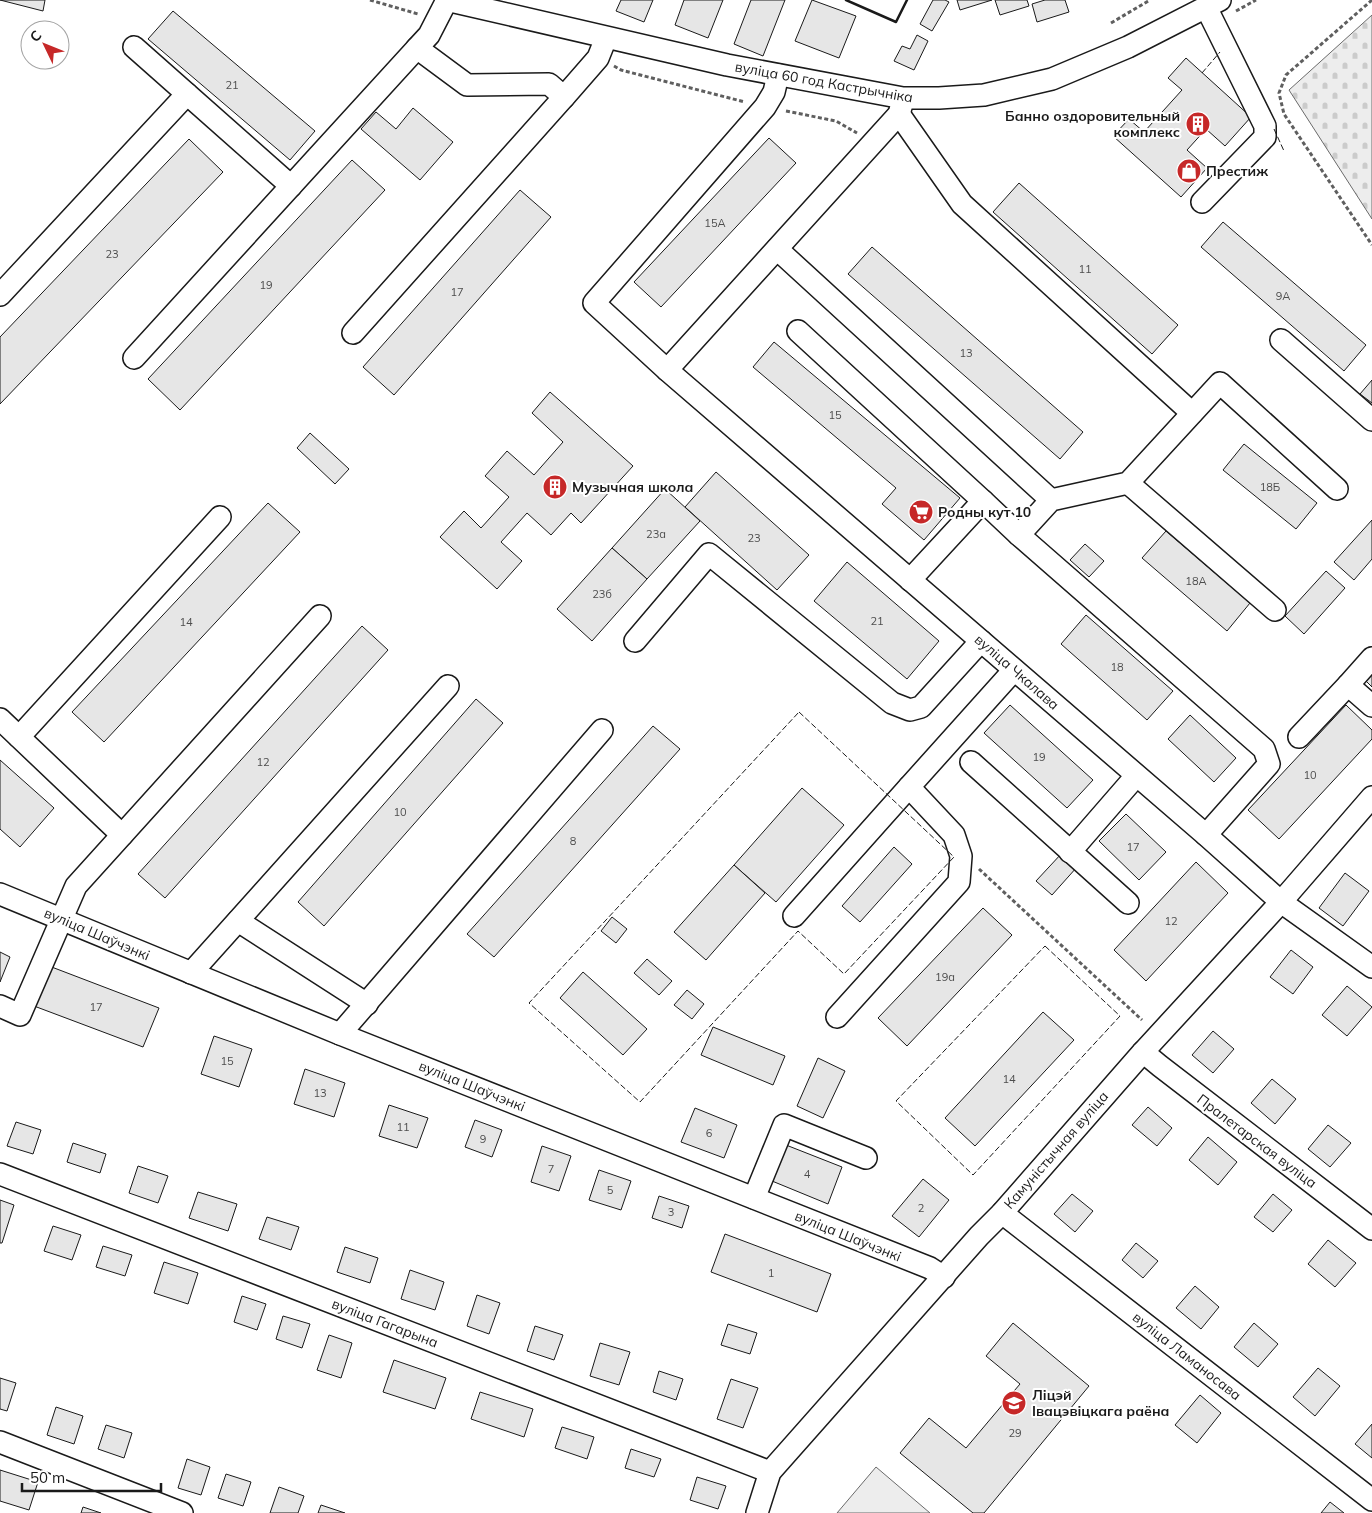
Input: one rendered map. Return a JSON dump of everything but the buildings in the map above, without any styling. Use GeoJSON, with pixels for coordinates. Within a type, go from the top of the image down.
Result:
{"type":"FeatureCollection","features":[{"type":"Feature","properties":{"kind":"street","name":"вуліца 60 год Кастрычніка"},"geometry":{"type":"LineString","coordinates":[[444,6],[606,38],[778,76],[901,106],[939,98],[984,95],[1052,79],[1128,47],[1213,4]]}},
{"type":"Feature","properties":{"kind":"street"},"geometry":{"type":"LineString","coordinates":[[1202,202],[1265,138],[1265,126],[1213,4]]}},
{"type":"Feature","properties":{"kind":"street"},"geometry":{"type":"LineString","coordinates":[[134,358],[429,35],[444,6]]}},
{"type":"Feature","properties":{"kind":"street"},"geometry":{"type":"LineString","coordinates":[[353,332],[598,58],[606,38]]}},
{"type":"Feature","properties":{"kind":"street"},"geometry":{"type":"LineString","coordinates":[[134,47],[291,186]]}},
{"type":"Feature","properties":{"kind":"street"},"geometry":{"type":"LineString","coordinates":[[417,48],[467,85],[549,84],[564,97]]}},
{"type":"Feature","properties":{"kind":"street"},"geometry":{"type":"LineString","coordinates":[[765,107],[774,92],[778,76]]}},
{"type":"Feature","properties":{"kind":"street"},"geometry":{"type":"LineString","coordinates":[[0,295],[186,94]]}},
{"type":"Feature","properties":{"kind":"street"},"geometry":{"type":"LineString","coordinates":[[667,370],[873,143],[901,106],[962,204],[1192,413]]}},
{"type":"Feature","properties":{"kind":"street","name":"вуліца Чкалава"},"geometry":{"type":"LineString","coordinates":[[765,107],[594,303],[667,370],[1206,835],[1281,902],[1372,967]]}},
{"type":"Feature","properties":{"kind":"street"},"geometry":{"type":"LineString","coordinates":[[777,249],[1051,500]]}},
{"type":"Feature","properties":{"kind":"street"},"geometry":{"type":"LineString","coordinates":[[798,331],[1019,535],[1264,749],[1268,764],[1206,835]]}},
{"type":"Feature","properties":{"kind":"street"},"geometry":{"type":"LineString","coordinates":[[1281,340],[1372,420]]}},
{"type":"Feature","properties":{"kind":"street"},"geometry":{"type":"LineString","coordinates":[[1019,535],[1051,500],[1128,483],[1220,383],[1337,489]]}},
{"type":"Feature","properties":{"kind":"street"},"geometry":{"type":"LineString","coordinates":[[1128,483],[1275,610]]}},
{"type":"Feature","properties":{"kind":"street"},"geometry":{"type":"LineString","coordinates":[[910,580],[983,501]]}},
{"type":"Feature","properties":{"kind":"street"},"geometry":{"type":"LineString","coordinates":[[19,737],[220,517]]}},
{"type":"Feature","properties":{"kind":"street"},"geometry":{"type":"LineString","coordinates":[[635,641],[709,554],[892,703],[910,710],[921,706],[981,641]]}},
{"type":"Feature","properties":{"kind":"street"},"geometry":{"type":"LineString","coordinates":[[0,1006],[20,1015],[76,886],[320,616]]}},
{"type":"Feature","properties":{"kind":"street"},"geometry":{"type":"LineString","coordinates":[[1299,737],[1372,658]]}},
{"type":"Feature","properties":{"kind":"street"},"geometry":{"type":"LineString","coordinates":[[794,916],[1014,670]]}},
{"type":"Feature","properties":{"kind":"street"},"geometry":{"type":"LineString","coordinates":[[1348,685],[1372,706]]}},
{"type":"Feature","properties":{"kind":"street"},"geometry":{"type":"LineString","coordinates":[[191,973],[448,686]]}},
{"type":"Feature","properties":{"kind":"street"},"geometry":{"type":"LineString","coordinates":[[0,719],[122,836]]}},
{"type":"Feature","properties":{"kind":"street"},"geometry":{"type":"LineString","coordinates":[[340,1034],[602,730]]}},
{"type":"Feature","properties":{"kind":"street"},"geometry":{"type":"LineString","coordinates":[[971,762],[1128,903]]}},
{"type":"Feature","properties":{"kind":"street"},"geometry":{"type":"LineString","coordinates":[[1070,852],[1136,776]]}},
{"type":"Feature","properties":{"kind":"street"},"geometry":{"type":"LineString","coordinates":[[837,1017],[959,882],[961,856],[954,835],[909,787]]}},
{"type":"Feature","properties":{"kind":"street","name":"Камуністычная вуліца"},"geometry":{"type":"LineString","coordinates":[[757,1513],[770,1472],[1143,1052],[1281,902],[1372,797]]}},
{"type":"Feature","properties":{"kind":"street","name":"вуліца Шаўчэнкі"},"geometry":{"type":"LineString","coordinates":[[0,894],[340,1034],[930,1268],[944,1277]]}},
{"type":"Feature","properties":{"kind":"street"},"geometry":{"type":"LineString","coordinates":[[238,921],[367,1004]]}},
{"type":"Feature","properties":{"kind":"street","name":"Пралетарская вуліца"},"geometry":{"type":"LineString","coordinates":[[1143,1052],[1372,1229]]}},
{"type":"Feature","properties":{"kind":"street"},"geometry":{"type":"LineString","coordinates":[[754,1198],[784,1124],[866,1158]]}},
{"type":"Feature","properties":{"kind":"street","name":"вуліца Гагарына"},"geometry":{"type":"LineString","coordinates":[[0,1174],[770,1472]]}},
{"type":"Feature","properties":{"kind":"street","name":"вуліца Ламаносава"},"geometry":{"type":"LineString","coordinates":[[1002,1213],[1372,1500]]}},
{"type":"Feature","properties":{"kind":"street"},"geometry":{"type":"LineString","coordinates":[[0,1442],[182,1513]]}},
{"type":"Feature","properties":{"kind":"path"},"geometry":{"type":"LineString","coordinates":[[370,0],[412,12],[444,6]]}},
{"type":"Feature","properties":{"kind":"path"},"geometry":{"type":"LineString","coordinates":[[1111,23],[1150,0]]}},
{"type":"Feature","properties":{"kind":"path"},"geometry":{"type":"LineString","coordinates":[[1372,0],[1286,75],[1280,93],[1284,114],[1372,245]]}},
{"type":"Feature","properties":{"kind":"path"},"geometry":{"type":"LineString","coordinates":[[598,58],[620,70],[765,107],[836,121],[873,143]]}},
{"type":"Feature","properties":{"kind":"path"},"geometry":{"type":"LineString","coordinates":[[961,856],[980,869],[1142,1020]]}},
{"type":"Feature","properties":{"kind":"green space"},"geometry":{"type":"Polygon","coordinates":[[[1372,15],[1372,219],[1289,90],[1372,15]]]}},
{"type":"Feature","properties":{"kind":"green space"},"geometry":{"type":"Polygon","coordinates":[[[876,1467],[930,1513],[837,1513],[876,1467]]]}},
{"type":"Feature","properties":{"kind":"fence"},"geometry":{"type":"LineString","coordinates":[[1202,73],[1220,52]]}},
{"type":"Feature","properties":{"kind":"fence"},"geometry":{"type":"LineString","coordinates":[[1274,129],[1284,151]]}},
{"type":"Feature","properties":{"kind":"fence"},"geometry":{"type":"LineString","coordinates":[[799,712],[954,857],[844,974],[798,931],[640,1102],[529,1003],[799,712]]}},
{"type":"Feature","properties":{"kind":"fence"},"geometry":{"type":"LineString","coordinates":[[1045,946],[1120,1016],[973,1175],[896,1101],[1045,946]]}},
{"type":"Feature","properties":{"kind":"wall"},"geometry":{"type":"LineString","coordinates":[[846,0],[896,22],[907,0]]}},
{"type":"Feature","properties":{"kind":"place","name":"Банно оздоровительный комплекс"},"geometry":{"type":"Point","coordinates":[1198,124]}},
{"type":"Feature","properties":{"kind":"place","name":"Престиж"},"geometry":{"type":"Point","coordinates":[1189,171]}},
{"type":"Feature","properties":{"kind":"place","name":"Музычная школа"},"geometry":{"type":"Point","coordinates":[555,487]}},
{"type":"Feature","properties":{"kind":"place","name":"Родны кут 10"},"geometry":{"type":"Point","coordinates":[921,512]}},
{"type":"Feature","properties":{"kind":"place","name":"Ліцэй Івацэвіцкага раёна"},"geometry":{"type":"Point","coordinates":[1014,1403]}}]}
